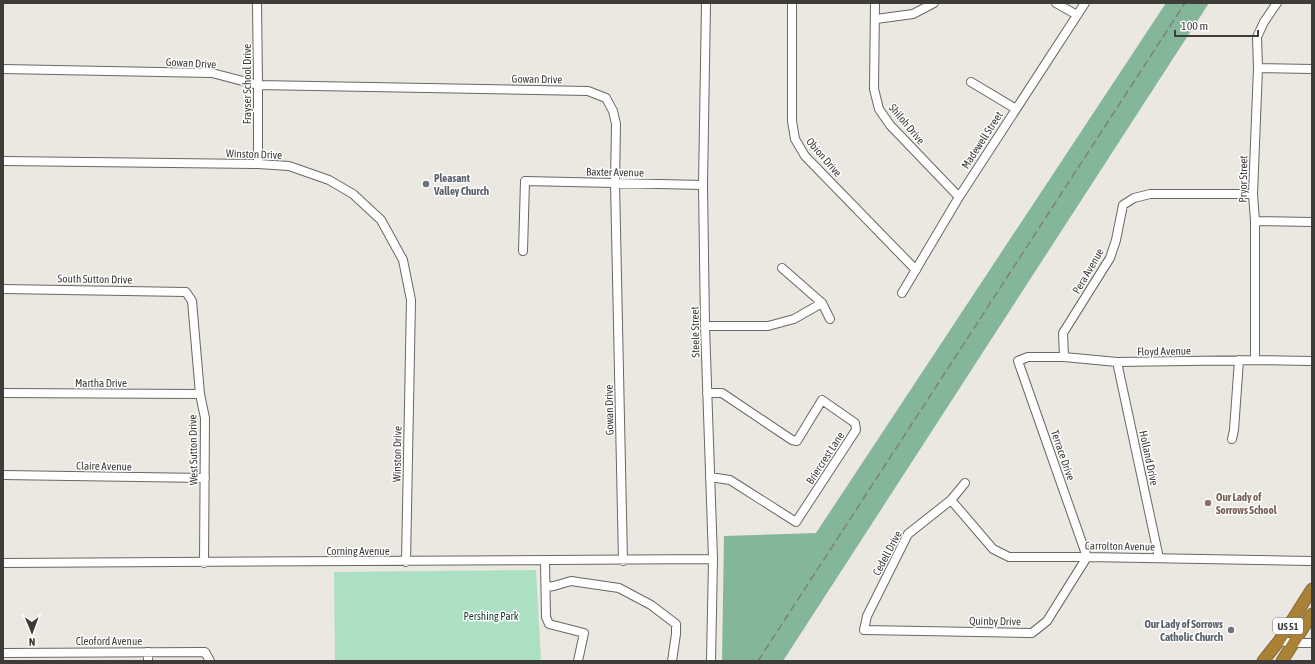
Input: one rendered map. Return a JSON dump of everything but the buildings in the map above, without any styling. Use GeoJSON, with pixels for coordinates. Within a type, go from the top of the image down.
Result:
{"type":"FeatureCollection","features":[{"type":"Feature","properties":{"kind":"highway","name":"US 51"},"geometry":{"type":"LineString","coordinates":[[1263,661],[1279,641],[1312,589]]}},
{"type":"Feature","properties":{"kind":"highway","name":"US 51"},"geometry":{"type":"LineString","coordinates":[[1282,661],[1312,614]]}},
{"type":"Feature","properties":{"kind":"street","name":"Frayser School Drive"},"geometry":{"type":"LineString","coordinates":[[257,3],[258,164]]}},
{"type":"Feature","properties":{"kind":"street","name":"Steele Street"},"geometry":{"type":"LineString","coordinates":[[706,3],[704,184],[705,326],[713,560],[711,661]]}},
{"type":"Feature","properties":{"kind":"street","name":"Obion Drive"},"geometry":{"type":"LineString","coordinates":[[792,3],[792,121],[795,139],[806,156],[916,270]]}},
{"type":"Feature","properties":{"kind":"street","name":"Shiloh Drive"},"geometry":{"type":"LineString","coordinates":[[875,3],[874,89],[879,109],[890,125],[958,197]]}},
{"type":"Feature","properties":{"kind":"street"},"geometry":{"type":"LineString","coordinates":[[876,19],[913,14],[934,3]]}},
{"type":"Feature","properties":{"kind":"street"},"geometry":{"type":"LineString","coordinates":[[1056,3],[1077,15]]}},
{"type":"Feature","properties":{"kind":"street","name":"Madewell Street"},"geometry":{"type":"LineString","coordinates":[[902,293],[958,197],[1085,3]]}},
{"type":"Feature","properties":{"kind":"street","name":"Pryor Street"},"geometry":{"type":"LineString","coordinates":[[1255,360],[1255,221],[1253,194],[1258,68],[1257,37],[1264,22],[1277,3]]}},
{"type":"Feature","properties":{"kind":"street","name":"Gowan Drive"},"geometry":{"type":"LineString","coordinates":[[3,68],[212,73],[258,85],[588,91],[606,98],[613,111],[616,124],[615,183],[623,561]]}},
{"type":"Feature","properties":{"kind":"street"},"geometry":{"type":"LineString","coordinates":[[1258,68],[1312,69]]}},
{"type":"Feature","properties":{"kind":"street"},"geometry":{"type":"LineString","coordinates":[[971,82],[1016,109]]}},
{"type":"Feature","properties":{"kind":"street","name":"Winston Drive"},"geometry":{"type":"LineString","coordinates":[[3,162],[258,164],[289,166],[329,180],[353,194],[380,220],[403,260],[411,300],[406,562]]}},
{"type":"Feature","properties":{"kind":"street","name":"Baxter Avenue"},"geometry":{"type":"LineString","coordinates":[[523,251],[525,181],[704,184]]}},
{"type":"Feature","properties":{"kind":"street","name":"Pera Avenue"},"geometry":{"type":"LineString","coordinates":[[1064,357],[1063,333],[1110,258],[1116,240],[1123,205],[1134,198],[1150,194],[1253,194]]}},
{"type":"Feature","properties":{"kind":"street"},"geometry":{"type":"LineString","coordinates":[[1255,221],[1312,222]]}},
{"type":"Feature","properties":{"kind":"street"},"geometry":{"type":"LineString","coordinates":[[782,268],[822,303],[830,319]]}},
{"type":"Feature","properties":{"kind":"street","name":"South Sutton Drive"},"geometry":{"type":"LineString","coordinates":[[3,289],[186,292]]}},
{"type":"Feature","properties":{"kind":"street","name":"West Sutton Drive"},"geometry":{"type":"LineString","coordinates":[[186,292],[192,301],[200,394],[206,418],[204,563]]}},
{"type":"Feature","properties":{"kind":"street"},"geometry":{"type":"LineString","coordinates":[[705,326],[768,326],[794,319],[822,303]]}},
{"type":"Feature","properties":{"kind":"street","name":"Floyd Avenue"},"geometry":{"type":"LineString","coordinates":[[1018,361],[1028,357],[1064,357],[1118,362],[1239,360],[1312,361]]}},
{"type":"Feature","properties":{"kind":"street"},"geometry":{"type":"LineString","coordinates":[[1232,439],[1239,360]]}},
{"type":"Feature","properties":{"kind":"street","name":"Terrace Drive"},"geometry":{"type":"LineString","coordinates":[[1018,361],[1087,556]]}},
{"type":"Feature","properties":{"kind":"street","name":"Holland Drive"},"geometry":{"type":"LineString","coordinates":[[1118,362],[1159,558]]}},
{"type":"Feature","properties":{"kind":"street","name":"Martha Drive"},"geometry":{"type":"LineString","coordinates":[[3,393],[200,394]]}},
{"type":"Feature","properties":{"kind":"street","name":"Briercrest Lane"},"geometry":{"type":"LineString","coordinates":[[707,393],[722,393],[792,440],[797,441],[822,400],[856,423],[856,430],[796,522],[730,480],[710,477]]}},
{"type":"Feature","properties":{"kind":"street","name":"Claire Avenue"},"geometry":{"type":"LineString","coordinates":[[3,475],[205,478]]}},
{"type":"Feature","properties":{"kind":"street","name":"Cedell Drive"},"geometry":{"type":"LineString","coordinates":[[864,630],[867,616],[908,534],[951,500],[964,483]]}},
{"type":"Feature","properties":{"kind":"street","name":"Carrolton Avenue"},"geometry":{"type":"LineString","coordinates":[[951,500],[993,549],[1009,557],[1087,556],[1312,561]]}},
{"type":"Feature","properties":{"kind":"street","name":"Quinby Drive"},"geometry":{"type":"LineString","coordinates":[[864,630],[1032,633],[1047,621],[1087,556]]}},
{"type":"Feature","properties":{"kind":"street","name":"Corning Avenue"},"geometry":{"type":"LineString","coordinates":[[3,563],[713,560]]}},
{"type":"Feature","properties":{"kind":"street"},"geometry":{"type":"LineString","coordinates":[[545,561],[546,617],[549,624],[584,633],[578,661]]}},
{"type":"Feature","properties":{"kind":"street"},"geometry":{"type":"LineString","coordinates":[[546,587],[571,581],[619,588],[651,605],[676,624],[672,661]]}},
{"type":"Feature","properties":{"kind":"street"},"geometry":{"type":"LineString","coordinates":[[1279,641],[1312,643]]}},
{"type":"Feature","properties":{"kind":"street"},"geometry":{"type":"LineString","coordinates":[[148,652],[148,661]]}},
{"type":"Feature","properties":{"kind":"street","name":"Cleoford Avenue"},"geometry":{"type":"LineString","coordinates":[[3,653],[205,652],[210,661]]}},
{"type":"Feature","properties":{"kind":"green space"},"geometry":{"type":"Polygon","coordinates":[[[1166,3],[1209,3],[783,661],[722,661],[724,536],[816,533],[1166,3]]]}},
{"type":"Feature","properties":{"kind":"green space","name":"Pershing Park"},"geometry":{"type":"Polygon","coordinates":[[[536,570],[541,661],[335,661],[334,572],[536,570]]]}},
{"type":"Feature","properties":{"kind":"railway"},"geometry":{"type":"LineString","coordinates":[[758,661],[1185,3]]}},
{"type":"Feature","properties":{"kind":"place","name":"Pleasant Valley Church"},"geometry":{"type":"Point","coordinates":[426,184]}},
{"type":"Feature","properties":{"kind":"place","name":"Our Lady of Sorrows School"},"geometry":{"type":"Point","coordinates":[1208,503]}},
{"type":"Feature","properties":{"kind":"place","name":"Our Lady of Sorrows Catholic Church"},"geometry":{"type":"Point","coordinates":[1231,630]}}]}
